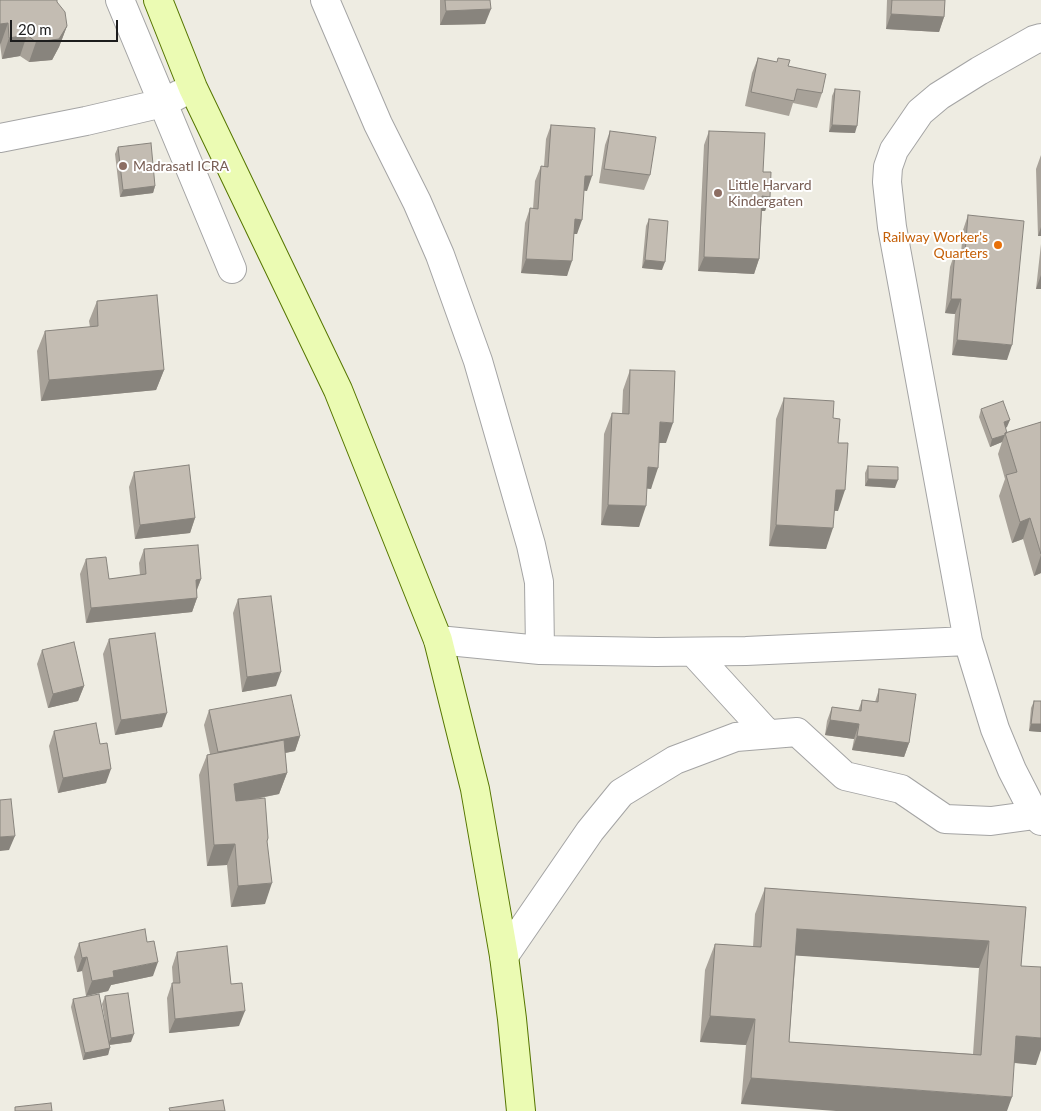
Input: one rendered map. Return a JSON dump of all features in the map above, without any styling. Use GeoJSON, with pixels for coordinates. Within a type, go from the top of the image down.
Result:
{"type":"FeatureCollection","features":[{"type":"Feature","properties":{"kind":"street"},"geometry":{"type":"LineString","coordinates":[[120,0],[232,268]]}},
{"type":"Feature","properties":{"kind":"street"},"geometry":{"type":"LineString","coordinates":[[158,0],[193,88],[338,390],[438,640],[476,789],[504,956],[521,1111]]}},
{"type":"Feature","properties":{"kind":"street"},"geometry":{"type":"LineString","coordinates":[[325,0],[378,124],[417,202],[478,361],[539,582],[540,650]]}},
{"type":"Feature","properties":{"kind":"street"},"geometry":{"type":"LineString","coordinates":[[504,956],[590,831],[621,793],[675,760],[736,737],[797,732],[845,776],[901,789],[945,819],[992,821],[1038,818],[1012,770],[994,729],[968,641],[892,228],[887,182],[888,167],[894,150],[920,112],[939,96],[979,71],[1034,40],[1041,38]]}},
{"type":"Feature","properties":{"kind":"street"},"geometry":{"type":"LineString","coordinates":[[0,138],[163,103],[193,88]]}},
{"type":"Feature","properties":{"kind":"street"},"geometry":{"type":"LineString","coordinates":[[438,640],[540,650],[693,652],[968,641]]}},
{"type":"Feature","properties":{"kind":"street"},"geometry":{"type":"LineString","coordinates":[[693,652],[768,734]]}},
{"type":"Feature","properties":{"kind":"building"},"geometry":{"type":"Polygon","coordinates":[[[0,0],[57,0],[65,12],[67,26],[59,39],[36,42],[27,35],[9,38],[8,23],[0,24],[0,0]]]}},
{"type":"Feature","properties":{"kind":"building"},"geometry":{"type":"Polygon","coordinates":[[[445,0],[490,0],[491,9],[446,11],[445,0]]]}},
{"type":"Feature","properties":{"kind":"building"},"geometry":{"type":"Polygon","coordinates":[[[892,0],[945,0],[944,17],[891,14],[892,0]]]}},
{"type":"Feature","properties":{"kind":"building"},"geometry":{"type":"Polygon","coordinates":[[[758,58],[777,62],[778,58],[790,60],[788,66],[826,74],[822,93],[797,89],[794,101],[751,92],[758,58]]]}},
{"type":"Feature","properties":{"kind":"building"},"geometry":{"type":"Polygon","coordinates":[[[835,89],[860,91],[857,126],[832,125],[835,89]]]}},
{"type":"Feature","properties":{"kind":"building"},"geometry":{"type":"Polygon","coordinates":[[[551,125],[595,128],[592,176],[585,176],[582,220],[575,219],[572,261],[526,259],[530,208],[538,209],[541,166],[548,167],[551,125]]]}},
{"type":"Feature","properties":{"kind":"building"},"geometry":{"type":"Polygon","coordinates":[[[610,131],[656,137],[650,175],[604,169],[610,131]]]}},
{"type":"Feature","properties":{"kind":"building"},"geometry":{"type":"Polygon","coordinates":[[[709,131],[765,133],[763,172],[771,172],[770,197],[762,196],[759,259],[704,257],[709,131]]]}},
{"type":"Feature","properties":{"kind":"building"},"geometry":{"type":"Polygon","coordinates":[[[151,143],[155,186],[123,190],[118,147],[151,143]]]}},
{"type":"Feature","properties":{"kind":"building"},"geometry":{"type":"Polygon","coordinates":[[[968,215],[1024,221],[1012,345],[957,340],[961,299],[951,299],[955,252],[965,253],[968,215]]]}},
{"type":"Feature","properties":{"kind":"building"},"geometry":{"type":"Polygon","coordinates":[[[649,219],[668,221],[665,262],[645,260],[649,219]]]}},
{"type":"Feature","properties":{"kind":"building"},"geometry":{"type":"Polygon","coordinates":[[[157,295],[164,370],[49,380],[45,331],[98,326],[97,301],[157,295]]]}},
{"type":"Feature","properties":{"kind":"building"},"geometry":{"type":"Polygon","coordinates":[[[630,370],[675,371],[673,423],[660,422],[658,468],[648,467],[646,506],[608,505],[612,413],[629,414],[630,370]]]}},
{"type":"Feature","properties":{"kind":"building"},"geometry":{"type":"Polygon","coordinates":[[[784,398],[834,401],[833,418],[840,419],[838,443],[848,443],[845,490],[836,490],[833,528],[776,525],[784,398]]]}},
{"type":"Feature","properties":{"kind":"building"},"geometry":{"type":"Polygon","coordinates":[[[1003,401],[1010,420],[1004,422],[1007,433],[992,439],[981,409],[1003,401]]]}},
{"type":"Feature","properties":{"kind":"building"},"geometry":{"type":"Polygon","coordinates":[[[1041,422],[1041,554],[1030,518],[1020,522],[1006,475],[1017,472],[1005,433],[1041,422]]]}},
{"type":"Feature","properties":{"kind":"building"},"geometry":{"type":"Polygon","coordinates":[[[189,465],[195,518],[140,525],[134,472],[189,465]]]}},
{"type":"Feature","properties":{"kind":"building"},"geometry":{"type":"Polygon","coordinates":[[[868,466],[898,467],[898,480],[868,479],[868,466]]]}},
{"type":"Feature","properties":{"kind":"building"},"geometry":{"type":"Polygon","coordinates":[[[198,545],[201,579],[196,580],[197,598],[91,608],[86,559],[106,557],[109,579],[146,574],[144,549],[198,545]]]}},
{"type":"Feature","properties":{"kind":"building"},"geometry":{"type":"Polygon","coordinates":[[[271,596],[281,672],[247,677],[238,599],[271,596]]]}},
{"type":"Feature","properties":{"kind":"building"},"geometry":{"type":"Polygon","coordinates":[[[155,633],[167,713],[121,720],[109,639],[155,633]]]}},
{"type":"Feature","properties":{"kind":"building"},"geometry":{"type":"Polygon","coordinates":[[[74,642],[84,686],[53,694],[42,650],[74,642]]]}},
{"type":"Feature","properties":{"kind":"building"},"geometry":{"type":"Polygon","coordinates":[[[879,689],[916,694],[909,743],[857,736],[859,724],[830,720],[832,707],[861,711],[862,700],[878,702],[879,689]]]}},
{"type":"Feature","properties":{"kind":"building"},"geometry":{"type":"Polygon","coordinates":[[[291,695],[300,736],[218,752],[209,710],[291,695]]]}},
{"type":"Feature","properties":{"kind":"building"},"geometry":{"type":"Polygon","coordinates":[[[1034,701],[1041,701],[1041,724],[1031,724],[1034,701]]]}},
{"type":"Feature","properties":{"kind":"building"},"geometry":{"type":"Polygon","coordinates":[[[96,723],[100,744],[107,743],[111,769],[63,778],[54,731],[96,723]]]}},
{"type":"Feature","properties":{"kind":"building"},"geometry":{"type":"Polygon","coordinates":[[[284,740],[287,773],[234,784],[236,801],[265,798],[267,841],[272,883],[238,886],[235,844],[214,845],[207,755],[284,740]]]}},
{"type":"Feature","properties":{"kind":"building"},"geometry":{"type":"Polygon","coordinates":[[[11,799],[15,836],[0,837],[0,800],[11,799]]]}},
{"type":"Feature","properties":{"kind":"building"},"geometry":{"type":"Polygon","coordinates":[[[765,888],[1026,907],[1021,966],[1041,967],[1041,1038],[1016,1036],[1012,1097],[751,1078],[755,1019],[710,1016],[715,944],[761,947],[765,888]],[[797,929],[789,1042],[981,1055],[989,941],[797,929]]]}},
{"type":"Feature","properties":{"kind":"building"},"geometry":{"type":"Polygon","coordinates":[[[145,929],[147,942],[154,941],[158,962],[113,971],[114,977],[92,981],[87,957],[82,958],[79,943],[145,929]]]}},
{"type":"Feature","properties":{"kind":"building"},"geometry":{"type":"Polygon","coordinates":[[[227,946],[231,984],[242,983],[245,1011],[175,1019],[172,983],[180,983],[177,952],[227,946]]]}},
{"type":"Feature","properties":{"kind":"building"},"geometry":{"type":"Polygon","coordinates":[[[128,993],[134,1034],[111,1038],[105,996],[128,993]]]}},
{"type":"Feature","properties":{"kind":"building"},"geometry":{"type":"Polygon","coordinates":[[[99,994],[110,1048],[85,1053],[73,999],[99,994]]]}},
{"type":"Feature","properties":{"kind":"building"},"geometry":{"type":"Polygon","coordinates":[[[223,1100],[225,1111],[170,1111],[169,1108],[223,1100]]]}},
{"type":"Feature","properties":{"kind":"building"},"geometry":{"type":"Polygon","coordinates":[[[51,1103],[52,1111],[15,1111],[15,1107],[51,1103]]]}},
{"type":"Feature","properties":{"kind":"place","name":"Madrasatl ICRA"},"geometry":{"type":"Point","coordinates":[123,166]}},
{"type":"Feature","properties":{"kind":"place","name":"Little Harvard Kindergaten"},"geometry":{"type":"Point","coordinates":[718,193]}},
{"type":"Feature","properties":{"kind":"place","name":"Railway Worker's Quarters"},"geometry":{"type":"Point","coordinates":[998,245]}}]}
